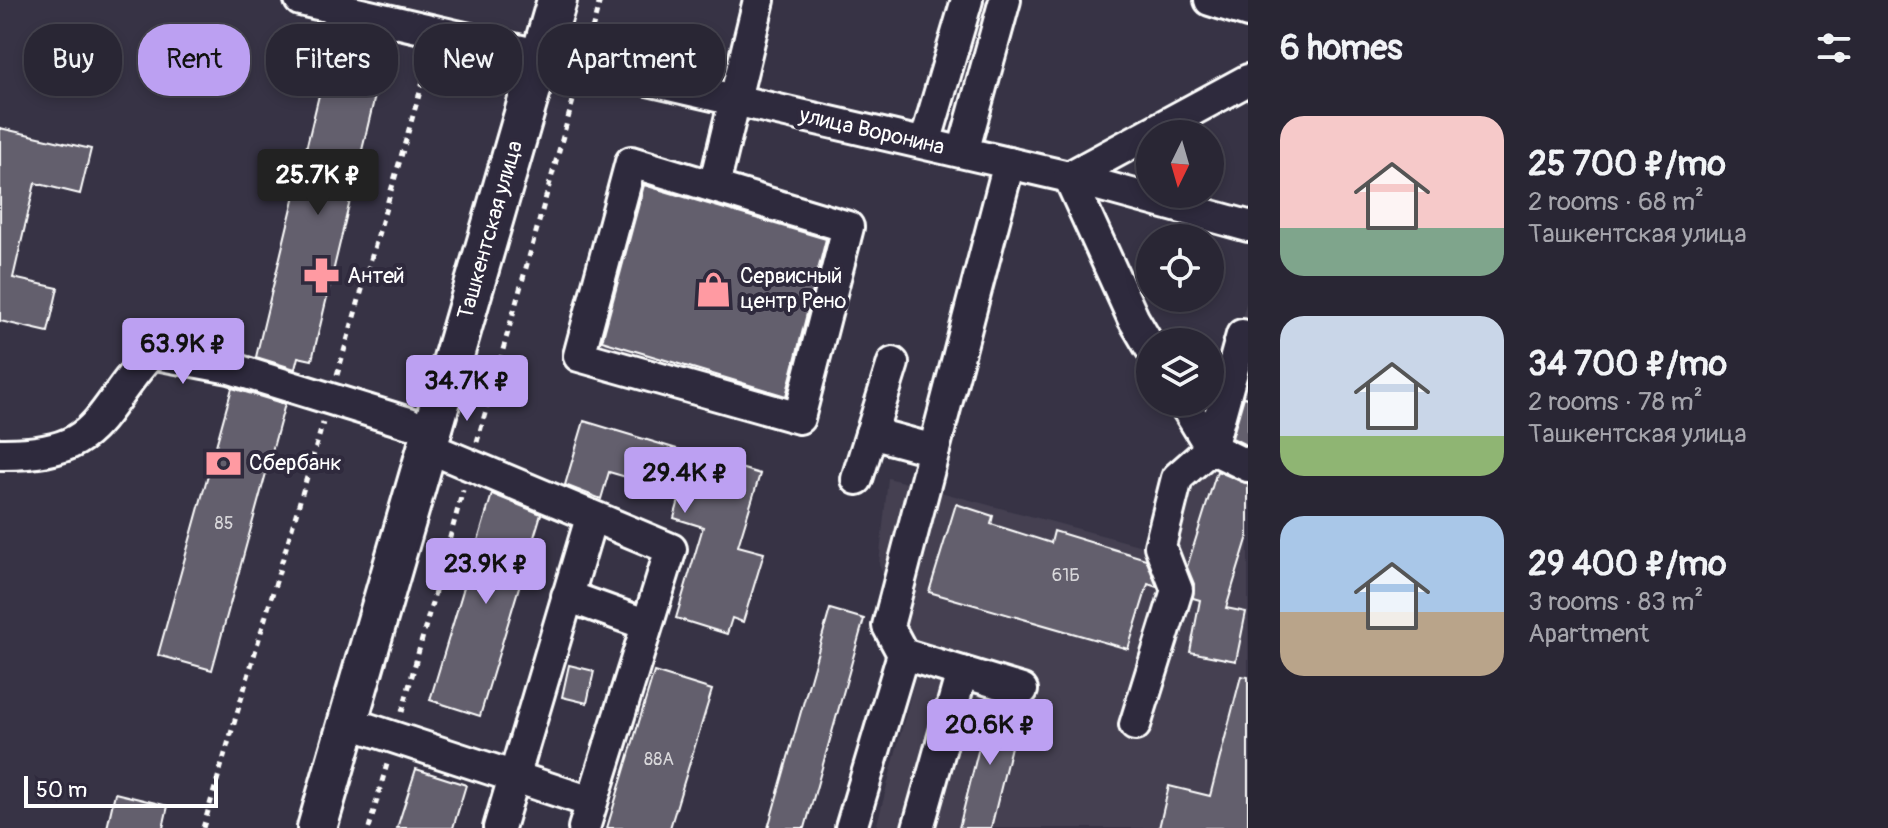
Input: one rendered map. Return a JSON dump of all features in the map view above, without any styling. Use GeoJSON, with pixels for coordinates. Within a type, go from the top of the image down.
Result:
{"type":"FeatureCollection","features":[{"type":"Feature","properties":{"kind":"main road","name":"Ташкентская улица"},"geometry":{"type":"LineString","coordinates":[[529,52],[530,0]]}},
{"type":"Feature","properties":{"kind":"main road","name":"Ташкентская улица"},"geometry":{"type":"LineString","coordinates":[[317,828],[529,52],[557,0]]}},
{"type":"Feature","properties":{"kind":"main road","name":"Ташкентская улица"},"geometry":{"type":"LineString","coordinates":[[293,828],[423,433]]}},
{"type":"Feature","properties":{"kind":"street","name":"улица Воронина"},"geometry":{"type":"LineString","coordinates":[[300,0],[538,54]]}},
{"type":"Feature","properties":{"kind":"street"},"geometry":{"type":"LineString","coordinates":[[714,186],[759,0]]}},
{"type":"Feature","properties":{"kind":"street"},"geometry":{"type":"LineString","coordinates":[[925,143],[967,0]]}},
{"type":"Feature","properties":{"kind":"street"},"geometry":{"type":"LineString","coordinates":[[963,152],[1005,0]]}},
{"type":"Feature","properties":{"kind":"street"},"geometry":{"type":"LineString","coordinates":[[1210,0],[1248,12]]}},
{"type":"Feature","properties":{"kind":"street"},"geometry":{"type":"LineString","coordinates":[[1139,328],[1069,177],[1248,80]]}},
{"type":"Feature","properties":{"kind":"street","name":"улица Воронина"},"geometry":{"type":"LineString","coordinates":[[717,96],[1069,177],[1248,226]]}},
{"type":"Feature","properties":{"kind":"street"},"geometry":{"type":"LineString","coordinates":[[631,162],[714,186],[848,227],[799,418],[579,356],[631,162]]}},
{"type":"Feature","properties":{"kind":"street"},"geometry":{"type":"LineString","coordinates":[[851,828],[903,654],[888,626],[1009,163]]}},
{"type":"Feature","properties":{"kind":"street"},"geometry":{"type":"LineString","coordinates":[[1135,725],[1177,590],[1160,546],[1177,478],[1211,448],[1242,335]]}},
{"type":"Feature","properties":{"kind":"street"},"geometry":{"type":"LineString","coordinates":[[0,454],[37,454],[68,447],[94,429],[121,386],[151,353],[230,368],[331,397],[423,433],[470,465],[671,549],[587,815],[514,779],[347,722]]}},
{"type":"Feature","properties":{"kind":"street"},"geometry":{"type":"LineString","coordinates":[[857,479],[893,363]]}},
{"type":"Feature","properties":{"kind":"street"},"geometry":{"type":"LineString","coordinates":[[1192,416],[1211,448],[1248,466]]}},
{"type":"Feature","properties":{"kind":"street"},"geometry":{"type":"LineString","coordinates":[[871,433],[934,450]]}},
{"type":"Feature","properties":{"kind":"street"},"geometry":{"type":"LineString","coordinates":[[499,828],[591,518]]}},
{"type":"Feature","properties":{"kind":"street"},"geometry":{"type":"LineString","coordinates":[[567,596],[645,624]]}},
{"type":"Feature","properties":{"kind":"street"},"geometry":{"type":"LineString","coordinates":[[903,654],[1022,690]]}},
{"type":"Feature","properties":{"kind":"street"},"geometry":{"type":"LineString","coordinates":[[918,828],[962,672]]}},
{"type":"Feature","properties":{"kind":"path"},"geometry":{"type":"LineString","coordinates":[[594,24],[600,0]]}},
{"type":"Feature","properties":{"kind":"path"},"geometry":{"type":"LineString","coordinates":[[203,828],[419,96]]}},
{"type":"Feature","properties":{"kind":"path"},"geometry":{"type":"LineString","coordinates":[[369,828],[574,96]]}},
{"type":"Feature","properties":{"kind":"shaded area"},"geometry":{"type":"Polygon","coordinates":[[[1248,297],[1248,828],[876,828],[920,659],[879,564],[888,478],[1172,554],[1213,416],[1224,416],[1224,378],[1248,297]]]}},
{"type":"Feature","properties":{"kind":"building"},"geometry":{"type":"Polygon","coordinates":[[[319,96],[375,96],[312,360],[298,357],[295,369],[256,357],[319,96]]]}},
{"type":"Feature","properties":{"kind":"building"},"geometry":{"type":"Polygon","coordinates":[[[0,128],[91,149],[80,194],[35,183],[13,278],[58,288],[48,332],[0,321],[0,128]]]}},
{"type":"Feature","properties":{"kind":"building","name":"Сервисный центр Рено"},"geometry":{"type":"Polygon","coordinates":[[[644,185],[826,239],[786,396],[602,341],[644,185]]]}},
{"type":"Feature","properties":{"kind":"building"},"geometry":{"type":"Polygon","coordinates":[[[232,388],[285,404],[212,670],[158,655],[232,388]]]}},
{"type":"Feature","properties":{"kind":"building"},"geometry":{"type":"Polygon","coordinates":[[[1244,397],[1248,398],[1248,446],[1232,438],[1244,397]]]}},
{"type":"Feature","properties":{"kind":"building"},"geometry":{"type":"Polygon","coordinates":[[[584,421],[760,474],[738,546],[764,553],[743,622],[732,618],[727,634],[676,618],[703,527],[674,518],[681,493],[609,472],[601,499],[565,485],[584,421]]]}},
{"type":"Feature","properties":{"kind":"building"},"geometry":{"type":"Polygon","coordinates":[[[1217,471],[1248,484],[1248,536],[1226,608],[1246,612],[1236,661],[1190,652],[1200,600],[1193,598],[1194,584],[1187,567],[1217,471]]]}},
{"type":"Feature","properties":{"kind":"building"},"geometry":{"type":"Polygon","coordinates":[[[492,494],[541,514],[480,716],[430,700],[492,494]]]}},
{"type":"Feature","properties":{"kind":"building"},"geometry":{"type":"Polygon","coordinates":[[[956,504],[993,516],[991,524],[1051,543],[1054,531],[1146,559],[1157,587],[1148,584],[1128,649],[929,592],[956,504]]]}},
{"type":"Feature","properties":{"kind":"building"},"geometry":{"type":"Polygon","coordinates":[[[830,609],[864,619],[805,828],[768,828],[830,609]]]}},
{"type":"Feature","properties":{"kind":"building"},"geometry":{"type":"Polygon","coordinates":[[[569,665],[594,671],[587,703],[562,697],[569,665]]]}},
{"type":"Feature","properties":{"kind":"building"},"geometry":{"type":"Polygon","coordinates":[[[654,672],[712,690],[670,828],[607,828],[654,672]]]}},
{"type":"Feature","properties":{"kind":"building"},"geometry":{"type":"Polygon","coordinates":[[[1241,676],[1248,677],[1248,828],[1159,828],[1169,786],[1210,796],[1241,676]]]}},
{"type":"Feature","properties":{"kind":"building"},"geometry":{"type":"Polygon","coordinates":[[[990,703],[1020,710],[991,828],[959,828],[990,703]]]}},
{"type":"Feature","properties":{"kind":"building"},"geometry":{"type":"Polygon","coordinates":[[[416,769],[466,785],[453,828],[397,828],[416,769]]]}},
{"type":"Feature","properties":{"kind":"building"},"geometry":{"type":"Polygon","coordinates":[[[115,793],[168,806],[163,828],[107,828],[115,793]]]}},
{"type":"Feature","properties":{"kind":"place","name":"Антей"},"geometry":{"type":"Point","coordinates":[321,276]}},
{"type":"Feature","properties":{"kind":"place","name":"Сервисный центр Рено"},"geometry":{"type":"Point","coordinates":[714,289]}},
{"type":"Feature","properties":{"kind":"place","name":"Сбербанк"},"geometry":{"type":"Point","coordinates":[223,463]}}]}
